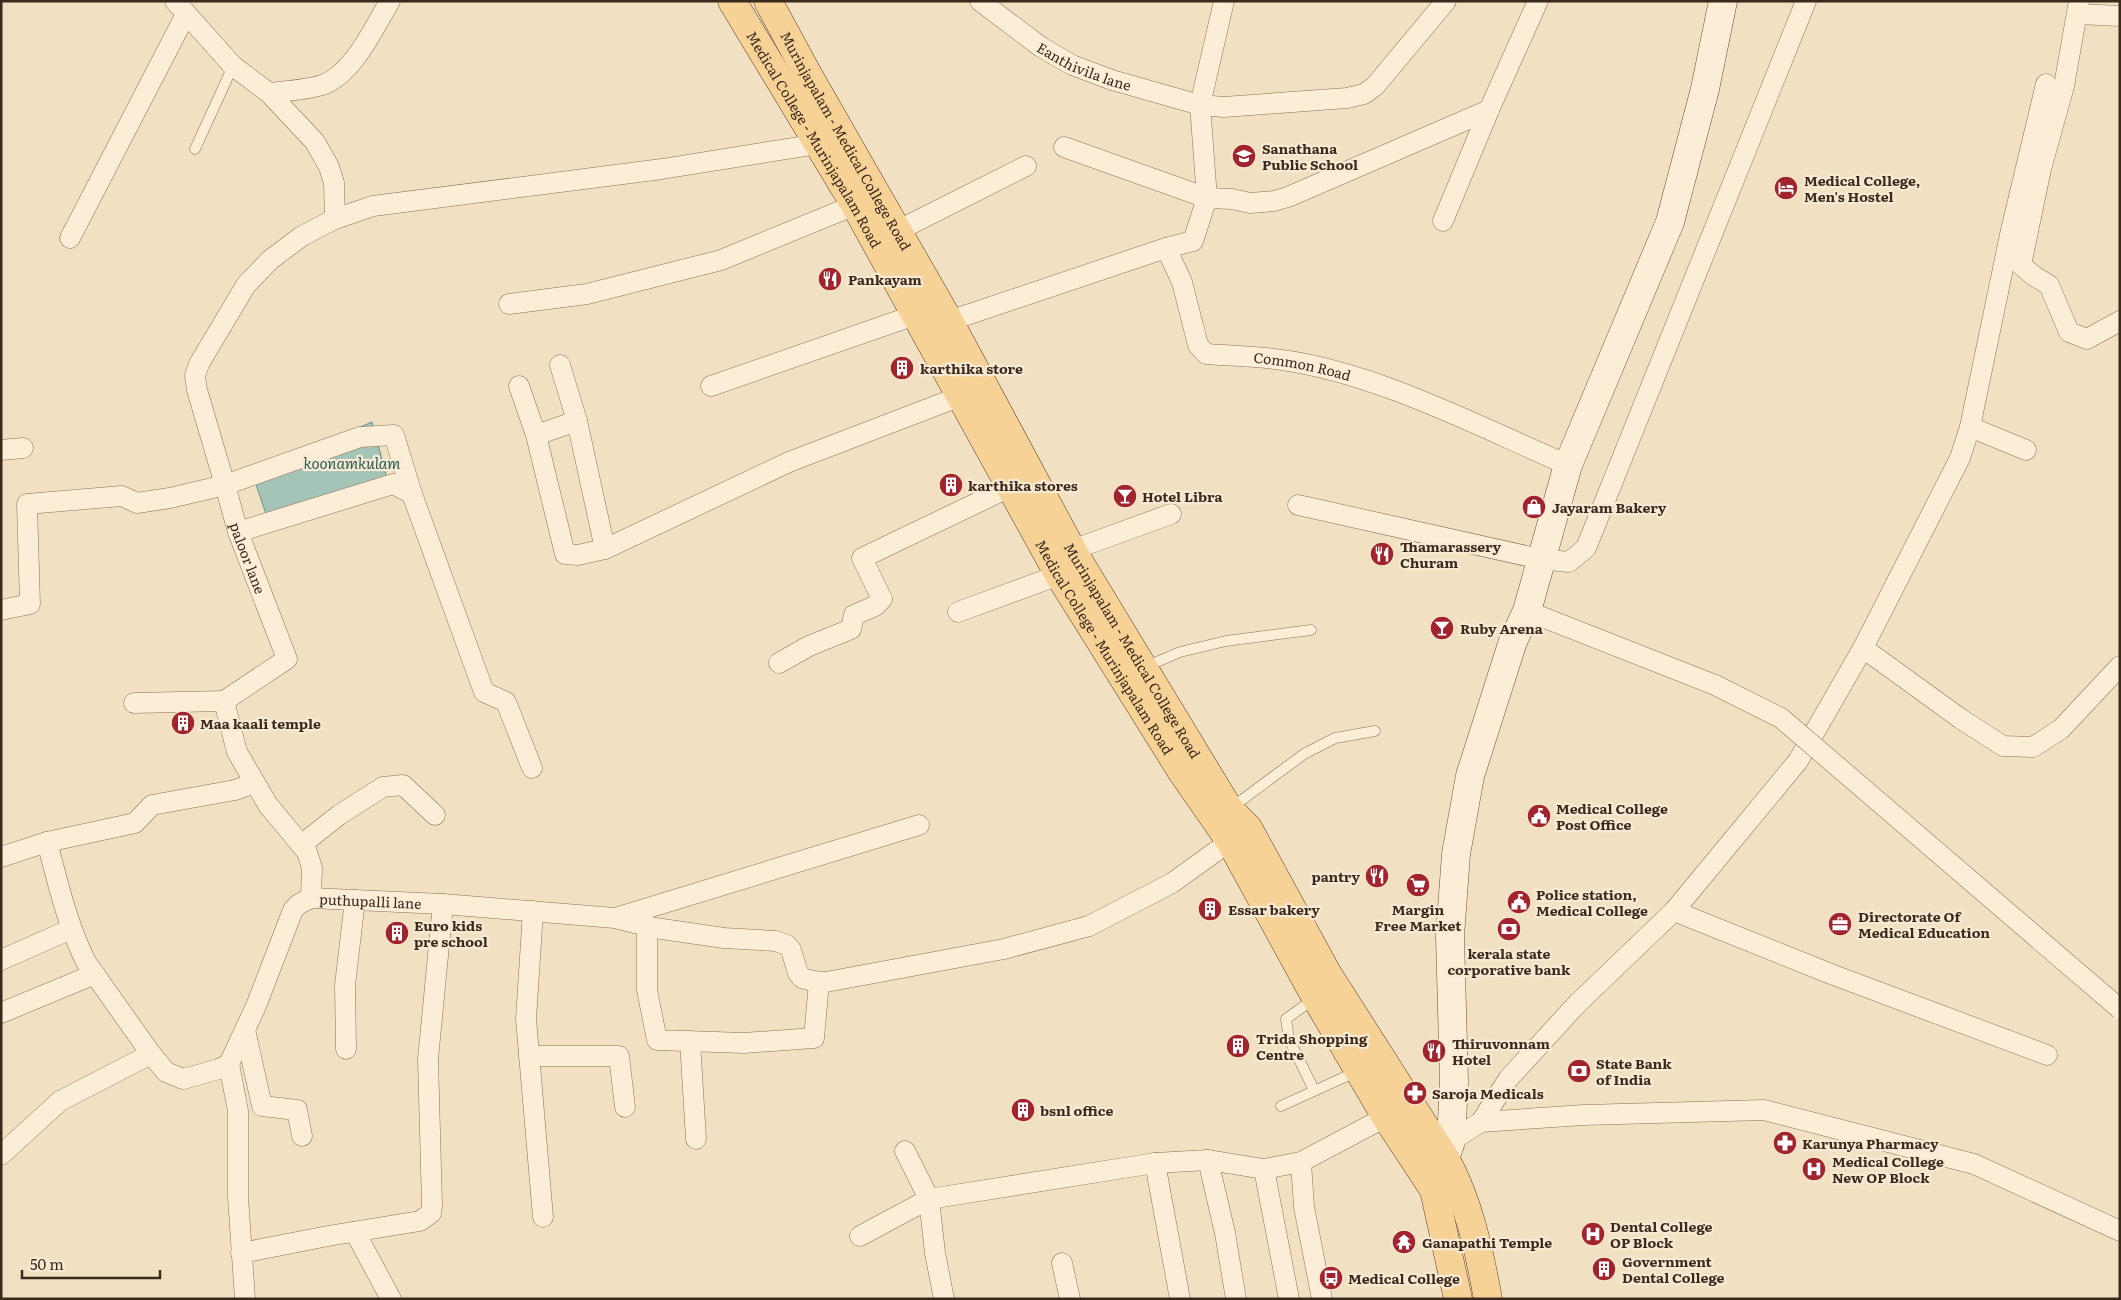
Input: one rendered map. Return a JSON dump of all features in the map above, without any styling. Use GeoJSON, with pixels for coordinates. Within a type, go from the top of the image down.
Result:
{"type":"FeatureCollection","features":[{"type":"Feature","properties":{"kind":"main road","name":"Medical College - Murinjapalam Road"},"geometry":{"type":"LineString","coordinates":[[732,1],[855,206],[915,316],[962,396],[1059,575],[1182,772],[1239,834],[1316,998],[1386,1117],[1434,1190],[1458,1299]]}},
{"type":"Feature","properties":{"kind":"main road","name":"Murinjapalam - Medical College Road"},"geometry":{"type":"LineString","coordinates":[[768,1],[949,321],[1072,550],[1229,808],[1239,834],[1409,1103],[1448,1149],[1482,1262],[1488,1299]]}},
{"type":"Feature","properties":{"kind":"main road"},"geometry":{"type":"LineString","coordinates":[[1434,1190],[1448,1149],[1454,1082],[1450,936],[1456,854],[1470,776],[1513,641],[1527,612],[1540,559],[1568,465],[1670,222],[1705,89],[1723,1]]}},
{"type":"Feature","properties":{"kind":"street"},"geometry":{"type":"LineString","coordinates":[[268,93],[323,85],[338,75],[352,62],[390,1]]}},
{"type":"Feature","properties":{"kind":"street","name":"Eanthivila lane"},"geometry":{"type":"LineString","coordinates":[[980,1],[1041,47],[1072,65],[1112,80],[1200,105],[1224,106],[1356,97],[1375,86],[1446,1]]}},
{"type":"Feature","properties":{"kind":"street"},"geometry":{"type":"LineString","coordinates":[[949,321],[1192,240],[1207,198],[1200,105],[1224,1]]}},
{"type":"Feature","properties":{"kind":"street"},"geometry":{"type":"LineString","coordinates":[[1443,221],[1488,110],[1538,1]]}},
{"type":"Feature","properties":{"kind":"street"},"geometry":{"type":"LineString","coordinates":[[1298,505],[1540,559],[1569,562],[1586,548],[1806,1]]}},
{"type":"Feature","properties":{"kind":"street"},"geometry":{"type":"LineString","coordinates":[[70,238],[180,8],[232,66],[268,93],[315,142],[329,167],[334,183],[335,219]]}},
{"type":"Feature","properties":{"kind":"street"},"geometry":{"type":"LineString","coordinates":[[2120,16],[2078,8],[2064,86],[2041,169],[2021,265],[2034,276],[2049,284],[2069,332],[2087,339],[2120,321]]}},
{"type":"Feature","properties":{"kind":"street"},"geometry":{"type":"LineString","coordinates":[[1448,1149],[1481,1122],[1509,1078],[1577,1004],[1674,912],[1798,761],[1863,648],[1960,458],[1975,409],[2011,230],[2046,84]]}},
{"type":"Feature","properties":{"kind":"street"},"geometry":{"type":"LineString","coordinates":[[1064,147],[1207,198],[1232,199],[1250,203],[1274,201],[1288,197],[1488,110]]}},
{"type":"Feature","properties":{"kind":"street","name":"paloor lane"},"geometry":{"type":"LineString","coordinates":[[224,701],[287,659],[238,532],[197,390],[195,376],[197,369],[246,285],[270,260],[302,236],[335,219],[373,206],[652,170],[818,144]]}},
{"type":"Feature","properties":{"kind":"street"},"geometry":{"type":"LineString","coordinates":[[897,231],[1026,166]]}},
{"type":"Feature","properties":{"kind":"street"},"geometry":{"type":"LineString","coordinates":[[509,304],[586,294],[721,260],[855,206]]}},
{"type":"Feature","properties":{"kind":"street","name":"Common Road"},"geometry":{"type":"LineString","coordinates":[[1166,248],[1182,282],[1198,345],[1206,354],[1282,360],[1315,366],[1393,390],[1568,465]]}},
{"type":"Feature","properties":{"kind":"street"},"geometry":{"type":"LineString","coordinates":[[712,386],[915,316]]}},
{"type":"Feature","properties":{"kind":"street"},"geometry":{"type":"LineString","coordinates":[[560,365],[578,422],[606,549]]}},
{"type":"Feature","properties":{"kind":"street"},"geometry":{"type":"LineString","coordinates":[[519,386],[536,435],[565,554],[578,555],[606,549],[789,462],[962,396]]}},
{"type":"Feature","properties":{"kind":"street"},"geometry":{"type":"LineString","coordinates":[[536,435],[578,422]]}},
{"type":"Feature","properties":{"kind":"street"},"geometry":{"type":"LineString","coordinates":[[1970,427],[2026,450]]}},
{"type":"Feature","properties":{"kind":"street"},"geometry":{"type":"LineString","coordinates":[[1,610],[30,604],[26,504],[122,496],[137,503],[170,498],[225,485],[360,437],[394,435],[412,494],[484,692],[506,702],[532,768]]}},
{"type":"Feature","properties":{"kind":"street"},"geometry":{"type":"LineString","coordinates":[[1,450],[23,448]]}},
{"type":"Feature","properties":{"kind":"street"},"geometry":{"type":"LineString","coordinates":[[238,532],[392,484],[412,494]]}},
{"type":"Feature","properties":{"kind":"street"},"geometry":{"type":"LineString","coordinates":[[779,662],[809,646],[851,629],[854,615],[875,606],[882,599],[862,558],[1010,486]]}},
{"type":"Feature","properties":{"kind":"street"},"geometry":{"type":"LineString","coordinates":[[1072,550],[1171,514]]}},
{"type":"Feature","properties":{"kind":"street"},"geometry":{"type":"LineString","coordinates":[[958,612],[1059,575]]}},
{"type":"Feature","properties":{"kind":"street"},"geometry":{"type":"LineString","coordinates":[[1527,612],[1715,685],[1781,718],[2120,1009]]}},
{"type":"Feature","properties":{"kind":"street"},"geometry":{"type":"LineString","coordinates":[[1863,648],[1961,719],[2003,746],[2033,747],[2062,729],[2120,666]]}},
{"type":"Feature","properties":{"kind":"street"},"geometry":{"type":"LineString","coordinates":[[134,703],[224,701],[237,752],[268,805],[311,859],[311,898]]}},
{"type":"Feature","properties":{"kind":"street"},"geometry":{"type":"LineString","coordinates":[[1,857],[48,842],[135,823],[152,805],[235,790],[255,783]]}},
{"type":"Feature","properties":{"kind":"street"},"geometry":{"type":"LineString","coordinates":[[301,845],[339,815],[383,787],[403,785],[435,815]]}},
{"type":"Feature","properties":{"kind":"street"},"geometry":{"type":"LineString","coordinates":[[615,918],[919,825]]}},
{"type":"Feature","properties":{"kind":"street"},"geometry":{"type":"LineString","coordinates":[[647,926],[647,990],[657,1040],[744,1043],[814,1038],[819,982],[1004,948],[1089,926],[1172,883],[1239,834]]}},
{"type":"Feature","properties":{"kind":"street"},"geometry":{"type":"LineString","coordinates":[[48,842],[71,929],[86,962],[151,1054],[166,1072],[183,1080],[229,1064],[238,1111],[238,1197],[245,1299]]}},
{"type":"Feature","properties":{"kind":"street","name":"puthupalli lane"},"geometry":{"type":"LineString","coordinates":[[229,1064],[256,1006],[293,910],[299,904],[311,898],[443,904],[615,918],[647,926],[724,938],[769,940],[782,943],[791,950],[798,973],[802,978],[819,982]]}},
{"type":"Feature","properties":{"kind":"street"},"geometry":{"type":"LineString","coordinates":[[346,1049],[345,985],[355,900]]}},
{"type":"Feature","properties":{"kind":"street"},"geometry":{"type":"LineString","coordinates":[[242,1253],[420,1221],[428,1217],[432,1210],[428,1059],[443,904]]}},
{"type":"Feature","properties":{"kind":"street"},"geometry":{"type":"LineString","coordinates":[[533,911],[526,1019],[543,1217]]}},
{"type":"Feature","properties":{"kind":"street"},"geometry":{"type":"LineString","coordinates":[[1674,912],[1831,974],[2047,1055]]}},
{"type":"Feature","properties":{"kind":"street"},"geometry":{"type":"LineString","coordinates":[[1,960],[71,929]]}},
{"type":"Feature","properties":{"kind":"street"},"geometry":{"type":"LineString","coordinates":[[1,1013],[95,974]]}},
{"type":"Feature","properties":{"kind":"street"},"geometry":{"type":"LineString","coordinates":[[245,1030],[262,1106],[297,1110],[302,1136]]}},
{"type":"Feature","properties":{"kind":"street"},"geometry":{"type":"LineString","coordinates":[[690,1041],[696,1139]]}},
{"type":"Feature","properties":{"kind":"street"},"geometry":{"type":"LineString","coordinates":[[1,1155],[60,1101],[151,1054]]}},
{"type":"Feature","properties":{"kind":"street"},"geometry":{"type":"LineString","coordinates":[[529,1056],[619,1056],[625,1107]]}},
{"type":"Feature","properties":{"kind":"street"},"geometry":{"type":"LineString","coordinates":[[860,1236],[929,1198],[1156,1163],[1208,1160],[1264,1169],[1301,1162],[1409,1103]]}},
{"type":"Feature","properties":{"kind":"street"},"geometry":{"type":"LineString","coordinates":[[1481,1122],[1584,1115],[1764,1110],[1974,1164],[2120,1231]]}},
{"type":"Feature","properties":{"kind":"street"},"geometry":{"type":"LineString","coordinates":[[905,1151],[929,1198],[935,1253],[944,1299]]}},
{"type":"Feature","properties":{"kind":"street"},"geometry":{"type":"LineString","coordinates":[[1208,1160],[1226,1233],[1236,1299]]}},
{"type":"Feature","properties":{"kind":"street"},"geometry":{"type":"LineString","coordinates":[[1301,1162],[1304,1207],[1322,1299]]}},
{"type":"Feature","properties":{"kind":"street"},"geometry":{"type":"LineString","coordinates":[[1156,1163],[1180,1299]]}},
{"type":"Feature","properties":{"kind":"street"},"geometry":{"type":"LineString","coordinates":[[1264,1169],[1289,1299]]}},
{"type":"Feature","properties":{"kind":"street"},"geometry":{"type":"LineString","coordinates":[[355,1232],[391,1299]]}},
{"type":"Feature","properties":{"kind":"street"},"geometry":{"type":"LineString","coordinates":[[1062,1263],[1070,1299]]}},
{"type":"Feature","properties":{"kind":"lane"},"geometry":{"type":"LineString","coordinates":[[195,149],[232,66]]}},
{"type":"Feature","properties":{"kind":"lane"},"geometry":{"type":"LineString","coordinates":[[1145,668],[1180,652],[1226,641],[1311,630]]}},
{"type":"Feature","properties":{"kind":"lane"},"geometry":{"type":"LineString","coordinates":[[1229,808],[1304,754],[1334,738],[1375,731]]}},
{"type":"Feature","properties":{"kind":"lane"},"geometry":{"type":"LineString","coordinates":[[1314,1090],[1290,1039],[1286,1019],[1316,998]]}},
{"type":"Feature","properties":{"kind":"lane"},"geometry":{"type":"LineString","coordinates":[[1281,1106],[1359,1071]]}},
{"type":"Feature","properties":{"kind":"water","name":"koonamkulam"},"geometry":{"type":"Polygon","coordinates":[[[372,422],[388,482],[266,514],[252,473],[372,422]]]}},
{"type":"Feature","properties":{"kind":"place","name":"Sanathana Public School"},"geometry":{"type":"Point","coordinates":[1244,156]}},
{"type":"Feature","properties":{"kind":"place","name":"Medical College, Men's Hostel"},"geometry":{"type":"Point","coordinates":[1786,188]}},
{"type":"Feature","properties":{"kind":"place","name":"Pankayam"},"geometry":{"type":"Point","coordinates":[830,279]}},
{"type":"Feature","properties":{"kind":"place","name":"karthika store"},"geometry":{"type":"Point","coordinates":[902,368]}},
{"type":"Feature","properties":{"kind":"place","name":"karthika stores"},"geometry":{"type":"Point","coordinates":[951,485]}},
{"type":"Feature","properties":{"kind":"place","name":"Hotel Libra"},"geometry":{"type":"Point","coordinates":[1125,496]}},
{"type":"Feature","properties":{"kind":"place","name":"Jayaram Bakery"},"geometry":{"type":"Point","coordinates":[1534,507]}},
{"type":"Feature","properties":{"kind":"place","name":"Thamarassery Churam"},"geometry":{"type":"Point","coordinates":[1382,554]}},
{"type":"Feature","properties":{"kind":"place","name":"Ruby Arena"},"geometry":{"type":"Point","coordinates":[1442,628]}},
{"type":"Feature","properties":{"kind":"place","name":"Maa kaali temple"},"geometry":{"type":"Point","coordinates":[183,723]}},
{"type":"Feature","properties":{"kind":"place","name":"Medical College Post Office"},"geometry":{"type":"Point","coordinates":[1539,816]}},
{"type":"Feature","properties":{"kind":"place","name":"pantry"},"geometry":{"type":"Point","coordinates":[1377,876]}},
{"type":"Feature","properties":{"kind":"place","name":"Margin Free Market"},"geometry":{"type":"Point","coordinates":[1418,885]}},
{"type":"Feature","properties":{"kind":"place","name":"Police station, Medical College"},"geometry":{"type":"Point","coordinates":[1519,902]}},
{"type":"Feature","properties":{"kind":"place","name":"Essar bakery"},"geometry":{"type":"Point","coordinates":[1210,909]}},
{"type":"Feature","properties":{"kind":"place","name":"Directorate Of Medical Education"},"geometry":{"type":"Point","coordinates":[1840,924]}},
{"type":"Feature","properties":{"kind":"place","name":"kerala state corporative bank"},"geometry":{"type":"Point","coordinates":[1509,929]}},
{"type":"Feature","properties":{"kind":"place","name":"Euro kids pre school"},"geometry":{"type":"Point","coordinates":[397,933]}},
{"type":"Feature","properties":{"kind":"place","name":"Trida Shopping Centre"},"geometry":{"type":"Point","coordinates":[1238,1046]}},
{"type":"Feature","properties":{"kind":"place","name":"Thiruvonnam Hotel"},"geometry":{"type":"Point","coordinates":[1434,1051]}},
{"type":"Feature","properties":{"kind":"place","name":"State Bank of India"},"geometry":{"type":"Point","coordinates":[1579,1071]}},
{"type":"Feature","properties":{"kind":"place","name":"Saroja Medicals"},"geometry":{"type":"Point","coordinates":[1415,1093]}},
{"type":"Feature","properties":{"kind":"place","name":"bsnl office"},"geometry":{"type":"Point","coordinates":[1023,1110]}},
{"type":"Feature","properties":{"kind":"place","name":"Karunya Pharmacy"},"geometry":{"type":"Point","coordinates":[1785,1143]}},
{"type":"Feature","properties":{"kind":"place","name":"Medical College New OP Block"},"geometry":{"type":"Point","coordinates":[1814,1169]}},
{"type":"Feature","properties":{"kind":"place","name":"Dental College OP Block"},"geometry":{"type":"Point","coordinates":[1593,1234]}},
{"type":"Feature","properties":{"kind":"place","name":"Ganapathi Temple"},"geometry":{"type":"Point","coordinates":[1404,1242]}},
{"type":"Feature","properties":{"kind":"place","name":"Government Dental College"},"geometry":{"type":"Point","coordinates":[1604,1269]}},
{"type":"Feature","properties":{"kind":"place","name":"Medical College"},"geometry":{"type":"Point","coordinates":[1331,1278]}}]}
